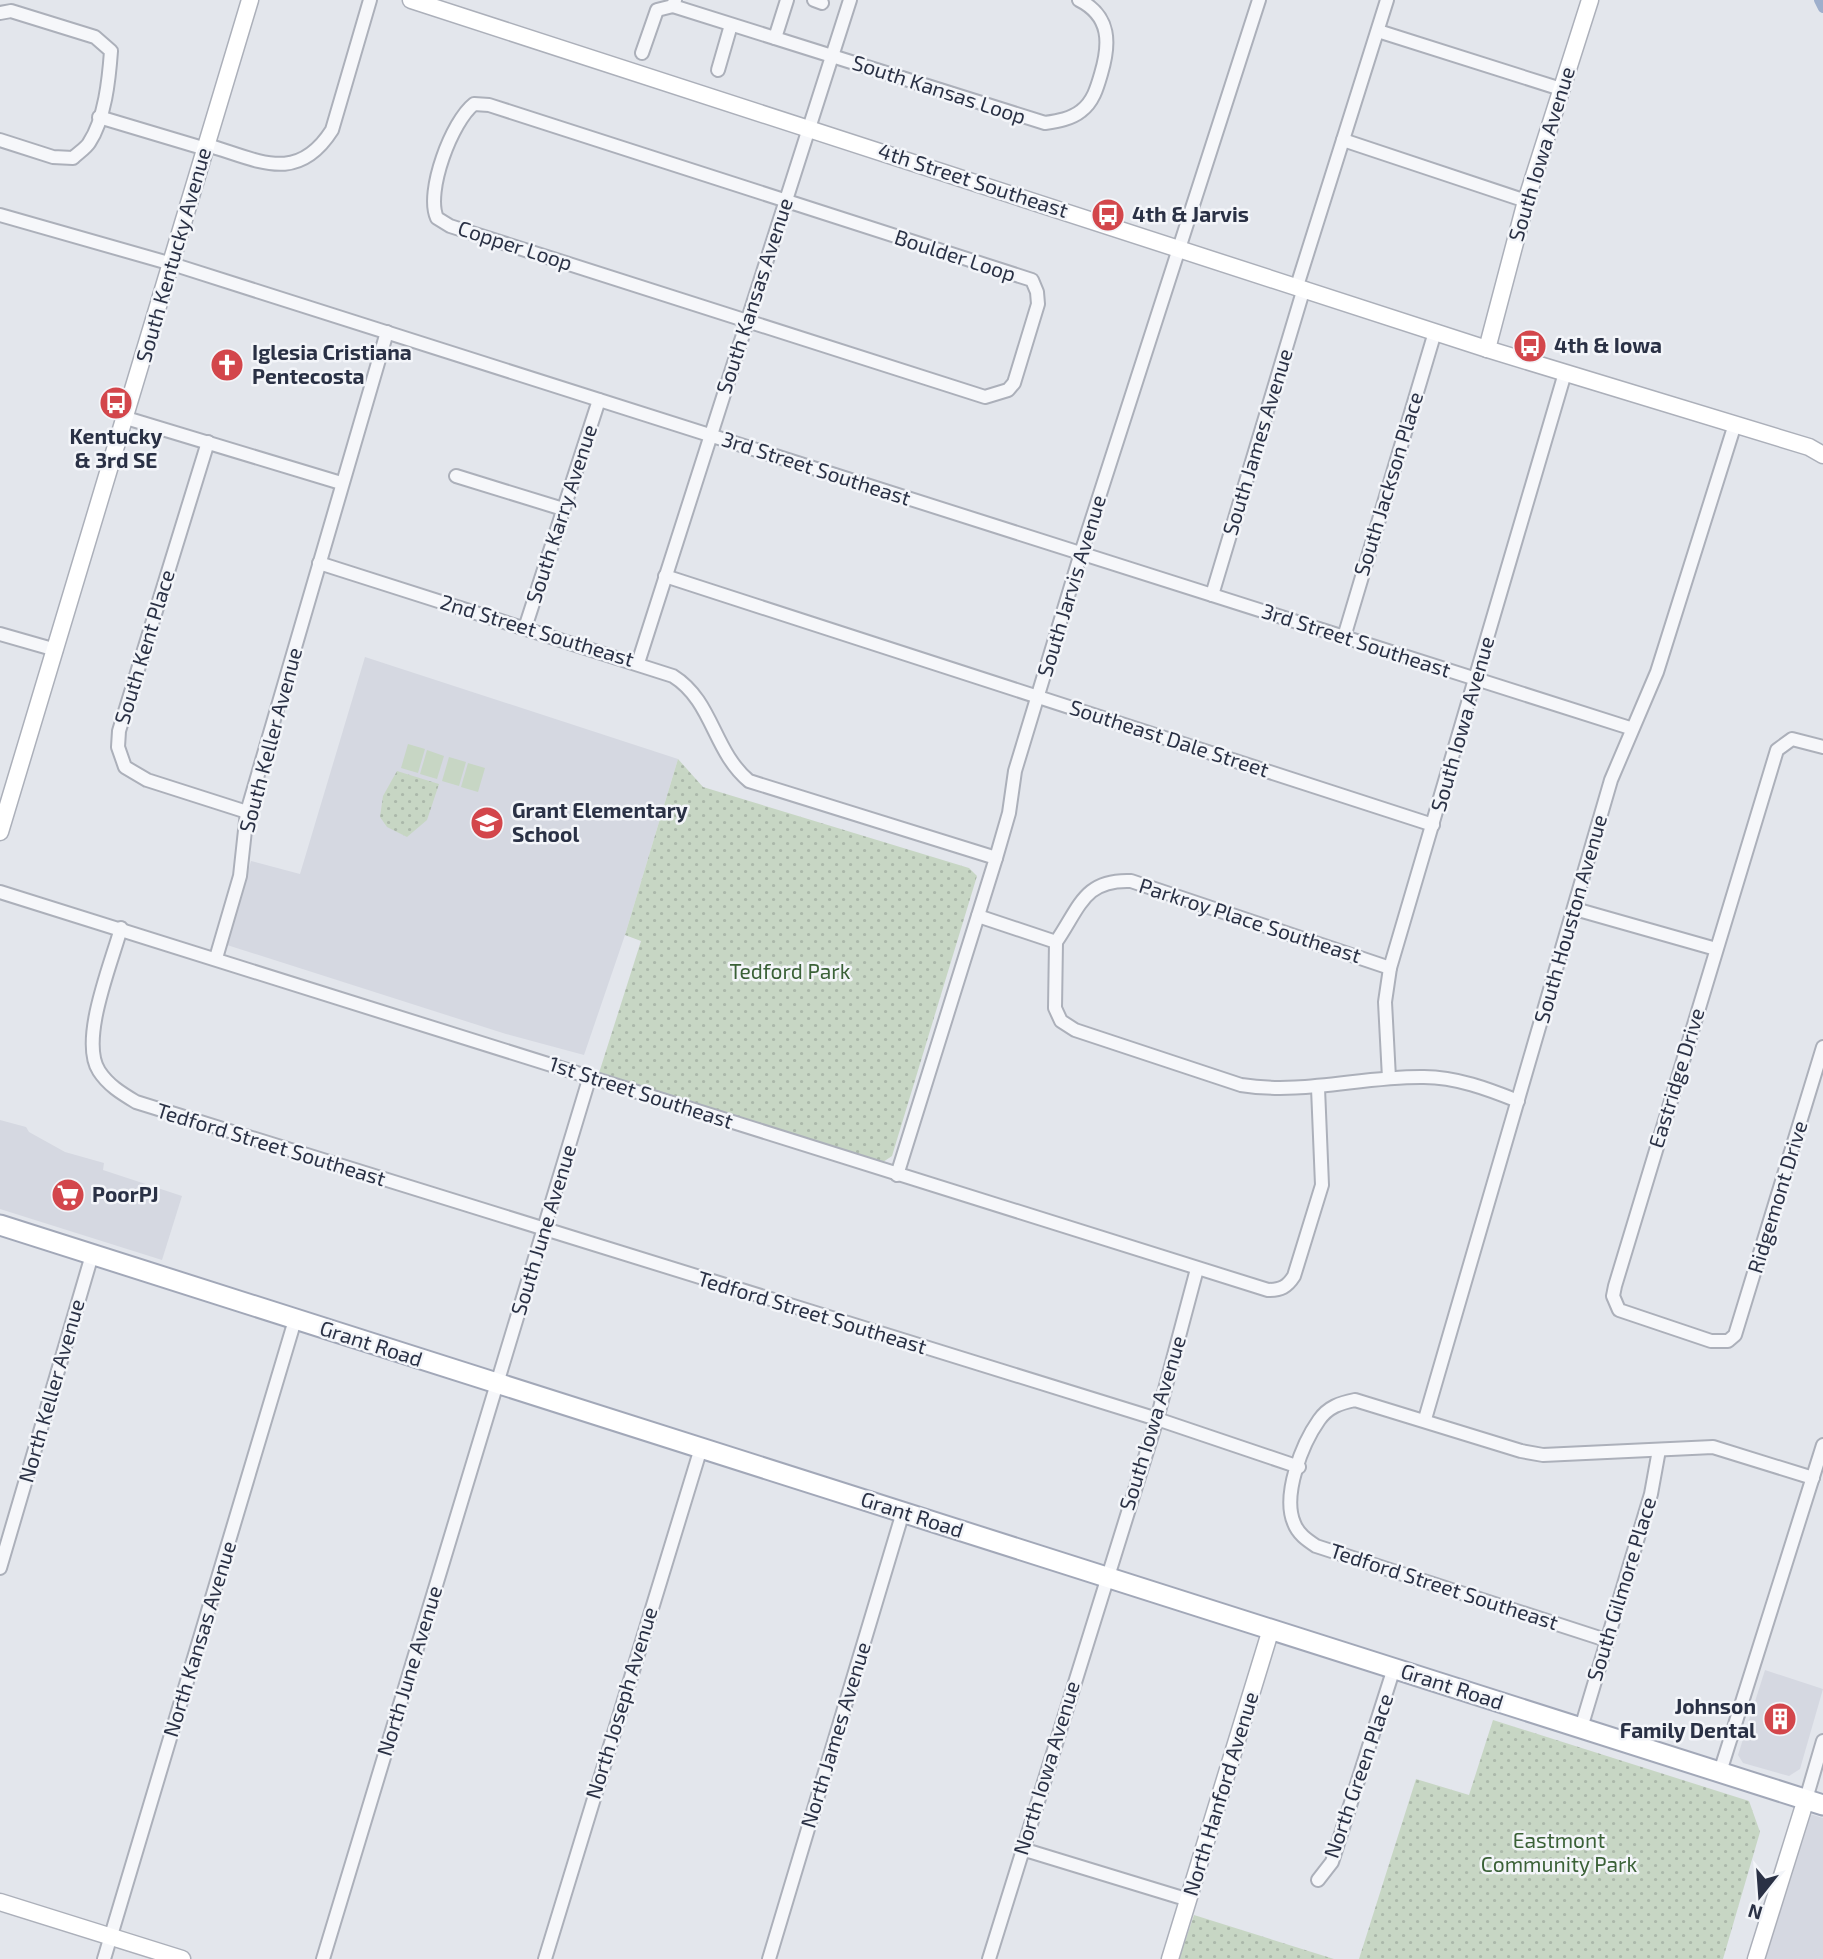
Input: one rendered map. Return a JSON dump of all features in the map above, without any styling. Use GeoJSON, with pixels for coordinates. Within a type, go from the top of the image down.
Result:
{"type":"FeatureCollection","features":[{"type":"Feature","properties":{"kind":"main road","name":"Grant Road"},"geometry":{"type":"LineString","coordinates":[[0,1225],[1814,1802]]}},
{"type":"Feature","properties":{"kind":"street","name":"South Kentucky Avenue"},"geometry":{"type":"LineString","coordinates":[[0,832],[7,786],[55,650],[250,0]]}},
{"type":"Feature","properties":{"kind":"street"},"geometry":{"type":"LineString","coordinates":[[99,117],[270,164],[290,166],[321,147],[332,130],[370,0]]}},
{"type":"Feature","properties":{"kind":"street","name":"4th Street Southeast"},"geometry":{"type":"LineString","coordinates":[[411,0],[1488,349],[1809,447],[1823,455]]}},
{"type":"Feature","properties":{"kind":"street"},"geometry":{"type":"LineString","coordinates":[[775,38],[787,0]]}},
{"type":"Feature","properties":{"kind":"street","name":"South Kansas Loop"},"geometry":{"type":"LineString","coordinates":[[808,128],[850,0]]}},
{"type":"Feature","properties":{"kind":"street","name":"South Kansas Loop"},"geometry":{"type":"LineString","coordinates":[[832,56],[1036,122],[1059,121],[1083,110],[1091,100],[1107,54],[1105,25],[1098,14],[1079,0]]}},
{"type":"Feature","properties":{"kind":"street","name":"South Jarvis Avenue"},"geometry":{"type":"LineString","coordinates":[[897,1175],[996,858],[1009,813],[1015,771],[1081,553],[1259,0]]}},
{"type":"Feature","properties":{"kind":"street","name":"South James Avenue"},"geometry":{"type":"LineString","coordinates":[[1212,595],[1343,140],[1387,0]]}},
{"type":"Feature","properties":{"kind":"street","name":"South Iowa Avenue"},"geometry":{"type":"LineString","coordinates":[[1488,349],[1526,201],[1590,0]]}},
{"type":"Feature","properties":{"kind":"street"},"geometry":{"type":"LineString","coordinates":[[642,53],[657,10],[674,3],[731,25],[832,56]]}},
{"type":"Feature","properties":{"kind":"street"},"geometry":{"type":"LineString","coordinates":[[0,13],[12,11],[95,37],[111,51],[99,117],[89,143],[73,158],[53,157],[0,140]]}},
{"type":"Feature","properties":{"kind":"street"},"geometry":{"type":"LineString","coordinates":[[718,69],[731,25]]}},
{"type":"Feature","properties":{"kind":"street"},"geometry":{"type":"LineString","coordinates":[[1377,31],[1561,89]]}},
{"type":"Feature","properties":{"kind":"street","name":"Copper Loop"},"geometry":{"type":"LineString","coordinates":[[748,319],[450,226],[437,218],[431,198],[457,121],[474,104],[489,105],[787,201]]}},
{"type":"Feature","properties":{"kind":"street","name":"South Kansas Avenue"},"geometry":{"type":"LineString","coordinates":[[638,663],[808,128]]}},
{"type":"Feature","properties":{"kind":"street"},"geometry":{"type":"LineString","coordinates":[[1343,140],[1526,201]]}},
{"type":"Feature","properties":{"kind":"street","name":"Boulder Loop"},"geometry":{"type":"LineString","coordinates":[[748,319],[985,397],[1008,390],[1014,383],[1038,304],[1032,280],[787,201]]}},
{"type":"Feature","properties":{"kind":"street","name":"3rd Street Southeast"},"geometry":{"type":"LineString","coordinates":[[0,215],[172,264],[1630,728]]}},
{"type":"Feature","properties":{"kind":"street"},"geometry":{"type":"LineString","coordinates":[[319,563],[387,332]]}},
{"type":"Feature","properties":{"kind":"street","name":"South Jackson Place"},"geometry":{"type":"LineString","coordinates":[[1343,637],[1435,332]]}},
{"type":"Feature","properties":{"kind":"street","name":"South Iowa Avenue"},"geometry":{"type":"LineString","coordinates":[[1389,1078],[1385,1002],[1390,968],[1565,373]]}},
{"type":"Feature","properties":{"kind":"street","name":"South Karry Avenue"},"geometry":{"type":"LineString","coordinates":[[525,628],[599,400]]}},
{"type":"Feature","properties":{"kind":"street"},"geometry":{"type":"LineString","coordinates":[[126,418],[341,483]]}},
{"type":"Feature","properties":{"kind":"street","name":"South Houston Avenue"},"geometry":{"type":"LineString","coordinates":[[1425,1419],[1611,780],[1630,728],[1657,672],[1735,425]]}},
{"type":"Feature","properties":{"kind":"street","name":"South Kent Place"},"geometry":{"type":"LineString","coordinates":[[208,442],[119,731],[118,747],[125,768],[147,780],[247,812]]}},
{"type":"Feature","properties":{"kind":"street"},"geometry":{"type":"LineString","coordinates":[[456,476],[563,509]]}},
{"type":"Feature","properties":{"kind":"street","name":"South Keller Avenue"},"geometry":{"type":"LineString","coordinates":[[216,958],[240,876],[247,812],[319,563]]}},
{"type":"Feature","properties":{"kind":"street","name":"2nd Street Southeast"},"geometry":{"type":"LineString","coordinates":[[319,563],[638,663],[688,685],[704,707],[726,756],[748,780],[996,858]]}},
{"type":"Feature","properties":{"kind":"street","name":"Southeast Dale Street"},"geometry":{"type":"LineString","coordinates":[[665,576],[1433,825]]}},
{"type":"Feature","properties":{"kind":"street"},"geometry":{"type":"LineString","coordinates":[[0,634],[55,650]]}},
{"type":"Feature","properties":{"kind":"street","name":"Eastridge Drive"},"geometry":{"type":"LineString","coordinates":[[1727,1342],[1711,1341],[1626,1314],[1619,1310],[1613,1296],[1777,750],[1787,742],[1803,740],[1823,747]]}},
{"type":"Feature","properties":{"kind":"street","name":"Parkroy Place Southeast"},"geometry":{"type":"LineString","coordinates":[[1056,942],[1095,886],[1110,880],[1131,881],[1390,968]]}},
{"type":"Feature","properties":{"kind":"street","name":"1st Street Southeast"},"geometry":{"type":"LineString","coordinates":[[0,892],[1257,1287],[1282,1289],[1289,1285],[1322,1185],[1318,1088]]}},
{"type":"Feature","properties":{"kind":"street"},"geometry":{"type":"LineString","coordinates":[[1575,909],[1716,949]]}},
{"type":"Feature","properties":{"kind":"street"},"geometry":{"type":"LineString","coordinates":[[978,916],[1056,942],[1055,1008],[1061,1021],[1075,1030],[1241,1085],[1266,1089],[1318,1088],[1389,1078],[1453,1080],[1518,1101]]}},
{"type":"Feature","properties":{"kind":"street","name":"Tedford Street Southeast"},"geometry":{"type":"LineString","coordinates":[[121,929],[91,1046],[97,1068],[111,1087],[136,1102],[1157,1419],[1299,1467],[1290,1510],[1294,1525],[1303,1537],[1316,1546],[1606,1640]]}},
{"type":"Feature","properties":{"kind":"street","name":"Ridgemont Drive"},"geometry":{"type":"LineString","coordinates":[[1727,1342],[1735,1335],[1740,1323],[1823,1047]]}},
{"type":"Feature","properties":{"kind":"street","name":"South June Avenue"},"geometry":{"type":"LineString","coordinates":[[497,1383],[590,1076]]}},
{"type":"Feature","properties":{"kind":"street","name":"North Keller Avenue"},"geometry":{"type":"LineString","coordinates":[[0,1568],[92,1255]]}},
{"type":"Feature","properties":{"kind":"street","name":"South Iowa Avenue"},"geometry":{"type":"LineString","coordinates":[[1107,1577],[1157,1419],[1197,1269]]}},
{"type":"Feature","properties":{"kind":"street","name":"North Kansas Avenue"},"geometry":{"type":"LineString","coordinates":[[104,1959],[295,1320]]}},
{"type":"Feature","properties":{"kind":"street","name":"North June Avenue"},"geometry":{"type":"LineString","coordinates":[[323,1959],[497,1383]]}},
{"type":"Feature","properties":{"kind":"street"},"geometry":{"type":"LineString","coordinates":[[1299,1467],[1320,1419],[1339,1403],[1355,1399],[1521,1451],[1543,1455],[1713,1447],[1813,1478]]}},
{"type":"Feature","properties":{"kind":"street"},"geometry":{"type":"LineString","coordinates":[[1720,1772],[1823,1445]]}},
{"type":"Feature","properties":{"kind":"street","name":"North Joseph Avenue"},"geometry":{"type":"LineString","coordinates":[[545,1959],[701,1448]]}},
{"type":"Feature","properties":{"kind":"street","name":"South Gilmore Place"},"geometry":{"type":"LineString","coordinates":[[1581,1728],[1651,1494],[1659,1450]]}},
{"type":"Feature","properties":{"kind":"street","name":"North James Avenue"},"geometry":{"type":"LineString","coordinates":[[769,1959],[903,1512]]}},
{"type":"Feature","properties":{"kind":"street","name":"North Iowa Avenue"},"geometry":{"type":"LineString","coordinates":[[989,1959],[1107,1577]]}},
{"type":"Feature","properties":{"kind":"street","name":"North Hanford Avenue"},"geometry":{"type":"LineString","coordinates":[[1170,1959],[1271,1629]]}},
{"type":"Feature","properties":{"kind":"street","name":"North Green Place"},"geometry":{"type":"LineString","coordinates":[[1318,1880],[1332,1862],[1394,1668]]}},
{"type":"Feature","properties":{"kind":"street"},"geometry":{"type":"LineString","coordinates":[[1756,1959],[1814,1802],[1823,1741]]}},
{"type":"Feature","properties":{"kind":"street"},"geometry":{"type":"LineString","coordinates":[[1022,1849],[1189,1900]]}},
{"type":"Feature","properties":{"kind":"street"},"geometry":{"type":"LineString","coordinates":[[0,1902],[182,1959]]}},
{"type":"Feature","properties":{"kind":"shaded area","name":"Grant Elementary School"},"geometry":{"type":"Polygon","coordinates":[[[365,657],[678,759],[625,935],[584,1055],[506,1034],[227,945],[251,861],[300,874],[365,657]]]}},
{"type":"Feature","properties":{"kind":"shaded area"},"geometry":{"type":"Polygon","coordinates":[[[0,1120],[26,1127],[29,1132],[65,1152],[104,1163],[103,1170],[182,1196],[162,1260],[0,1209],[0,1120]]]}},
{"type":"Feature","properties":{"kind":"shaded area"},"geometry":{"type":"Polygon","coordinates":[[[1765,1670],[1823,1689],[1800,1769],[1789,1776],[1743,1763],[1738,1755],[1765,1670]]]}},
{"type":"Feature","properties":{"kind":"shaded area"},"geometry":{"type":"Polygon","coordinates":[[[1810,1814],[1823,1818],[1823,1959],[1765,1959],[1805,1821],[1810,1814]]]}},
{"type":"Feature","properties":{"kind":"green space"},"geometry":{"type":"Polygon","coordinates":[[[408,744],[425,749],[418,773],[401,768],[408,744]]]}},
{"type":"Feature","properties":{"kind":"green space"},"geometry":{"type":"Polygon","coordinates":[[[427,750],[444,756],[437,779],[420,774],[427,750]]]}},
{"type":"Feature","properties":{"kind":"green space"},"geometry":{"type":"Polygon","coordinates":[[[449,757],[466,762],[459,786],[442,781],[449,757]]]}},
{"type":"Feature","properties":{"kind":"green space","name":"Tedford Park"},"geometry":{"type":"Polygon","coordinates":[[[678,759],[703,787],[969,868],[977,876],[892,1156],[883,1162],[599,1073],[641,941],[625,935],[678,759]]]}},
{"type":"Feature","properties":{"kind":"green space"},"geometry":{"type":"Polygon","coordinates":[[[468,763],[485,768],[478,792],[461,787],[468,763]]]}},
{"type":"Feature","properties":{"kind":"green space"},"geometry":{"type":"Polygon","coordinates":[[[397,771],[439,784],[427,820],[407,837],[387,827],[380,817],[383,796],[397,771]]]}},
{"type":"Feature","properties":{"kind":"green space","name":"Eastmont Community Park"},"geometry":{"type":"Polygon","coordinates":[[[1493,1720],[1749,1801],[1760,1832],[1723,1959],[1359,1959],[1416,1779],[1469,1795],[1493,1720]]]}},
{"type":"Feature","properties":{"kind":"green space"},"geometry":{"type":"Polygon","coordinates":[[[1194,1915],[1334,1959],[1179,1959],[1194,1915]]]}},
{"type":"Feature","properties":{"kind":"waterway"},"geometry":{"type":"LineString","coordinates":[[1819,0],[1823,8]]}},
{"type":"Feature","properties":{"kind":"place","name":"4th & Jarvis"},"geometry":{"type":"Point","coordinates":[1108,215]}},
{"type":"Feature","properties":{"kind":"place","name":"4th & Iowa"},"geometry":{"type":"Point","coordinates":[1530,346]}},
{"type":"Feature","properties":{"kind":"place","name":"Iglesia Cristiana Pentecosta"},"geometry":{"type":"Point","coordinates":[227,365]}},
{"type":"Feature","properties":{"kind":"place","name":"Kentucky & 3rd SE"},"geometry":{"type":"Point","coordinates":[116,403]}},
{"type":"Feature","properties":{"kind":"place","name":"Grant Elementary School"},"geometry":{"type":"Point","coordinates":[487,823]}},
{"type":"Feature","properties":{"kind":"place","name":"PoorPJ"},"geometry":{"type":"Point","coordinates":[68,1195]}},
{"type":"Feature","properties":{"kind":"place","name":"Johnson Family Dental"},"geometry":{"type":"Point","coordinates":[1780,1719]}}]}
